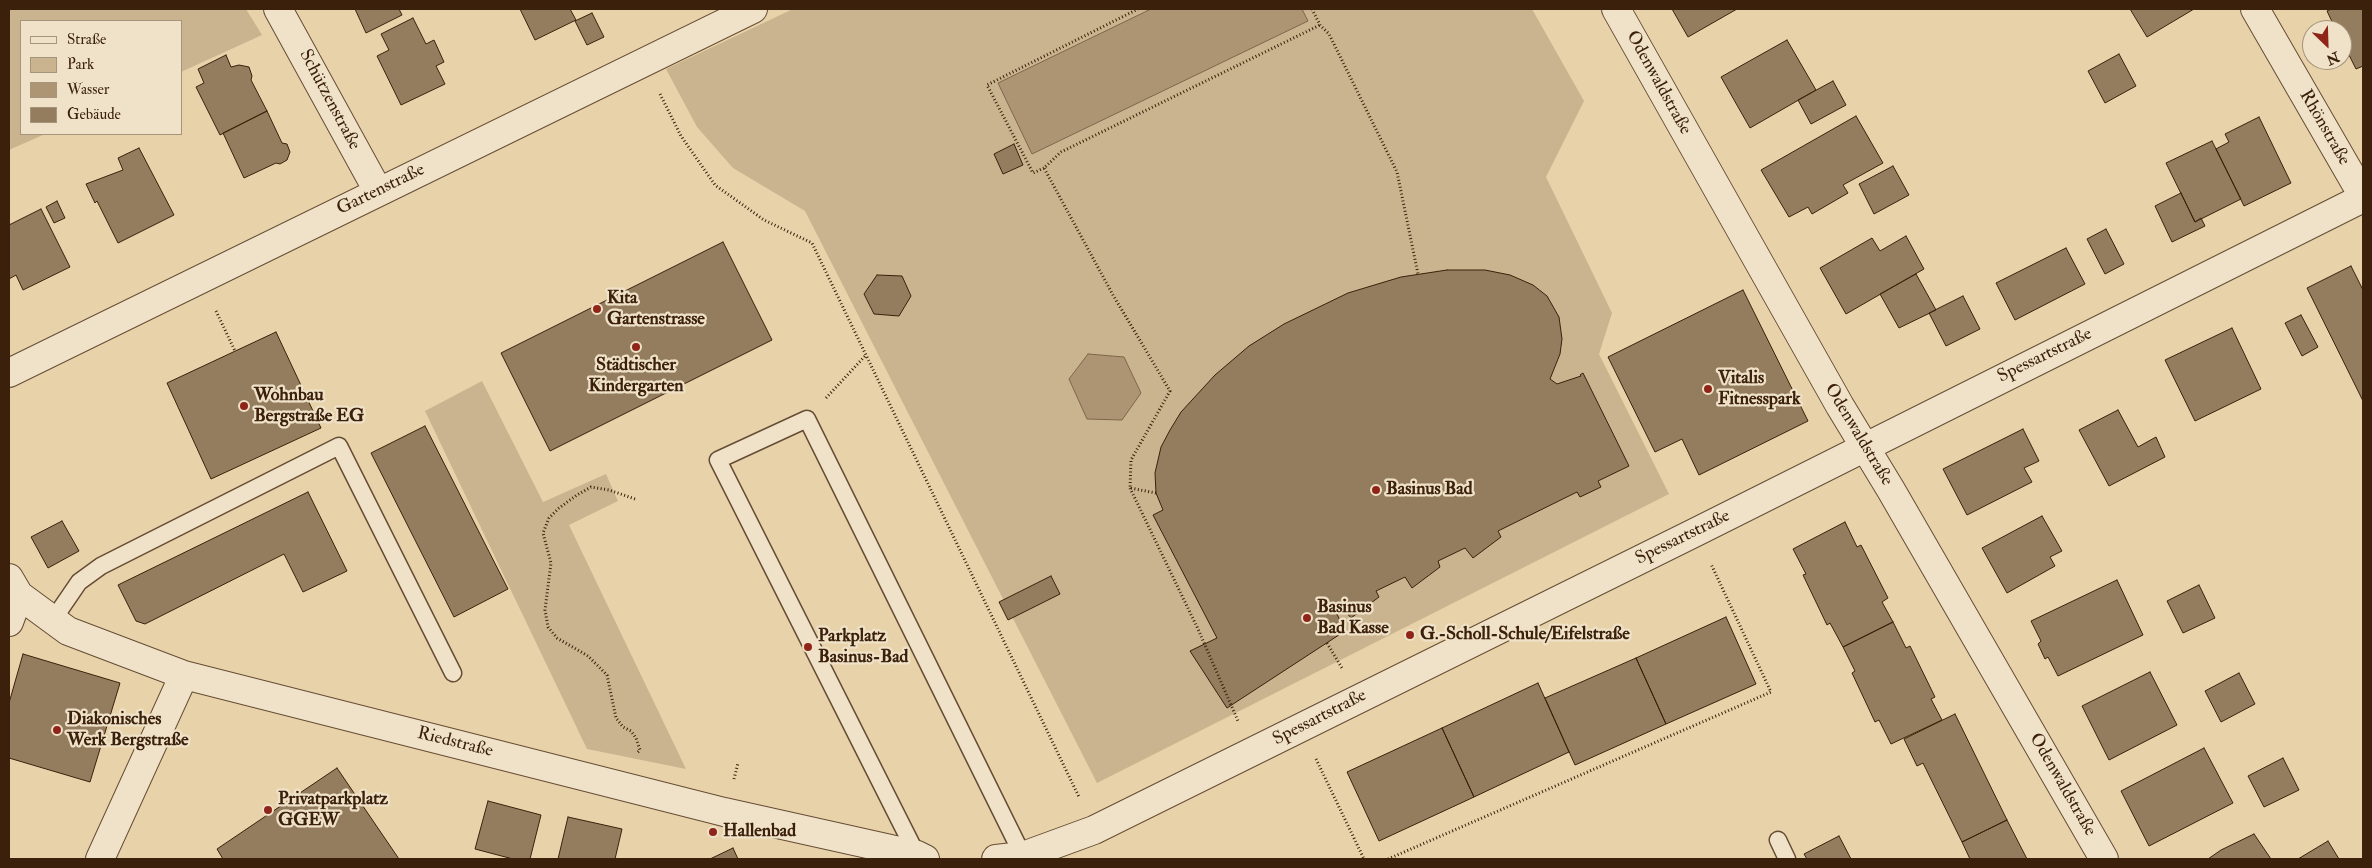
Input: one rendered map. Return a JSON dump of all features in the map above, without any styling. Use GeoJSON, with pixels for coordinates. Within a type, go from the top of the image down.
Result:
{"type":"FeatureCollection","features":[{"type":"Feature","properties":{"kind":"street","name":"Schützenstraße"},"geometry":{"type":"LineString","coordinates":[[278,9],[309,62],[378,191]]}},
{"type":"Feature","properties":{"kind":"street","name":"Gartenstraße"},"geometry":{"type":"LineString","coordinates":[[9,373],[644,62],[721,16],[754,9]]}},
{"type":"Feature","properties":{"kind":"street","name":"Odenwaldstraße"},"geometry":{"type":"LineString","coordinates":[[1616,9],[1865,447],[2104,859]]}},
{"type":"Feature","properties":{"kind":"street","name":"Rhönstraße"},"geometry":{"type":"LineString","coordinates":[[2255,9],[2363,197]]}},
{"type":"Feature","properties":{"kind":"street","name":"Spessartstraße"},"geometry":{"type":"LineString","coordinates":[[1009,858],[1094,830],[1696,532],[2363,197]]}},
{"type":"Feature","properties":{"kind":"street","name":"Riedstraße"},"geometry":{"type":"LineString","coordinates":[[14,586],[68,631],[184,675],[724,812],[921,857]]}},
{"type":"Feature","properties":{"kind":"street"},"geometry":{"type":"LineString","coordinates":[[9,622],[14,586]]}},
{"type":"Feature","properties":{"kind":"street"},"geometry":{"type":"LineString","coordinates":[[100,859],[184,675]]}},
{"type":"Feature","properties":{"kind":"lane"},"geometry":{"type":"LineString","coordinates":[[921,857],[718,460],[807,419],[1009,858]]}},
{"type":"Feature","properties":{"kind":"lane"},"geometry":{"type":"LineString","coordinates":[[54,620],[79,582],[100,566],[339,446],[453,673]]}},
{"type":"Feature","properties":{"kind":"lane"},"geometry":{"type":"LineString","coordinates":[[1778,840],[1787,859]]}},
{"type":"Feature","properties":{"kind":"path"},"geometry":{"type":"LineString","coordinates":[[1138,9],[987,85],[1033,173],[1044,168],[1060,152],[1320,25]]}},
{"type":"Feature","properties":{"kind":"path"},"geometry":{"type":"LineString","coordinates":[[1312,9],[1320,25],[1329,34],[1396,172],[1418,274]]}},
{"type":"Feature","properties":{"kind":"path"},"geometry":{"type":"LineString","coordinates":[[644,62],[681,136],[715,185],[764,220],[812,242],[1094,830]]}},
{"type":"Feature","properties":{"kind":"path"},"geometry":{"type":"LineString","coordinates":[[1044,168],[1113,295],[1170,391],[1131,460],[1130,488],[1198,629],[1252,752]]}},
{"type":"Feature","properties":{"kind":"path"},"geometry":{"type":"LineString","coordinates":[[214,306],[235,351]]}},
{"type":"Feature","properties":{"kind":"path"},"geometry":{"type":"LineString","coordinates":[[807,419],[866,355]]}},
{"type":"Feature","properties":{"kind":"path"},"geometry":{"type":"LineString","coordinates":[[616,784],[640,750],[636,738],[631,731],[623,727],[616,718],[607,675],[588,656],[556,638],[548,627],[545,610],[551,563],[543,533],[549,518],[559,508],[576,495],[591,487],[609,490],[636,500]]}},
{"type":"Feature","properties":{"kind":"path"},"geometry":{"type":"LineString","coordinates":[[1130,488],[1156,493]]}},
{"type":"Feature","properties":{"kind":"path"},"geometry":{"type":"LineString","coordinates":[[1388,859],[1771,692],[1696,532]]}},
{"type":"Feature","properties":{"kind":"path"},"geometry":{"type":"LineString","coordinates":[[1301,727],[1364,859]]}},
{"type":"Feature","properties":{"kind":"green space"},"geometry":{"type":"Polygon","coordinates":[[[9,9],[246,9],[262,35],[182,72],[182,20],[20,20],[20,135],[43,135],[9,150],[9,9]]]}},
{"type":"Feature","properties":{"kind":"green space"},"geometry":{"type":"Polygon","coordinates":[[[793,9],[1532,9],[1584,101],[1546,177],[1612,313],[1599,354],[1669,494],[1097,783],[805,211],[733,168],[697,127],[666,69],[793,9]]]}},
{"type":"Feature","properties":{"kind":"green space"},"geometry":{"type":"Polygon","coordinates":[[[482,381],[543,502],[606,474],[618,501],[569,525],[686,769],[587,749],[425,411],[482,381]]]}},
{"type":"Feature","properties":{"kind":"water"},"geometry":{"type":"Polygon","coordinates":[[[1151,9],[1302,9],[1308,21],[1032,154],[998,83],[1151,9]]]}},
{"type":"Feature","properties":{"kind":"water"},"geometry":{"type":"Polygon","coordinates":[[[1088,354],[1124,357],[1141,393],[1122,420],[1087,419],[1069,379],[1088,354]]]}},
{"type":"Feature","properties":{"kind":"building"},"geometry":{"type":"Polygon","coordinates":[[[355,9],[399,9],[402,15],[366,33],[355,9]]]}},
{"type":"Feature","properties":{"kind":"building"},"geometry":{"type":"Polygon","coordinates":[[[520,9],[570,9],[576,20],[535,40],[520,9]]]}},
{"type":"Feature","properties":{"kind":"building"},"geometry":{"type":"Polygon","coordinates":[[[1672,9],[1737,9],[1688,37],[1672,9]]]}},
{"type":"Feature","properties":{"kind":"building"},"geometry":{"type":"Polygon","coordinates":[[[2130,9],[2194,9],[2147,37],[2130,9]]]}},
{"type":"Feature","properties":{"kind":"building"},"geometry":{"type":"Polygon","coordinates":[[[2331,9],[2363,9],[2363,66],[2356,69],[2352,61],[2352,20],[2331,20],[2327,11],[2331,9]]]}},
{"type":"Feature","properties":{"kind":"building"},"geometry":{"type":"Polygon","coordinates":[[[592,13],[604,37],[587,45],[575,21],[592,13]]]}},
{"type":"Feature","properties":{"kind":"building"},"geometry":{"type":"Polygon","coordinates":[[[413,18],[426,44],[434,40],[444,62],[436,66],[445,84],[401,105],[377,56],[389,50],[381,34],[413,18]]]}},
{"type":"Feature","properties":{"kind":"building"},"geometry":{"type":"Polygon","coordinates":[[[1787,40],[1816,90],[1750,128],[1721,77],[1787,40]]]}},
{"type":"Feature","properties":{"kind":"building"},"geometry":{"type":"Polygon","coordinates":[[[2119,54],[2136,86],[2105,103],[2088,71],[2119,54]]]}},
{"type":"Feature","properties":{"kind":"building"},"geometry":{"type":"Polygon","coordinates":[[[226,55],[231,67],[239,65],[249,67],[252,76],[251,80],[267,111],[220,135],[196,87],[204,83],[198,69],[226,55]]]}},
{"type":"Feature","properties":{"kind":"building"},"geometry":{"type":"Polygon","coordinates":[[[1833,81],[1846,105],[1811,124],[1798,100],[1833,81]]]}},
{"type":"Feature","properties":{"kind":"building"},"geometry":{"type":"Polygon","coordinates":[[[267,111],[282,143],[287,144],[290,152],[287,160],[280,164],[276,163],[244,178],[223,133],[267,111]]]}},
{"type":"Feature","properties":{"kind":"building"},"geometry":{"type":"Polygon","coordinates":[[[1856,116],[1883,163],[1843,185],[1848,193],[1812,214],[1808,207],[1789,217],[1761,170],[1856,116]]]}},
{"type":"Feature","properties":{"kind":"building"},"geometry":{"type":"Polygon","coordinates":[[[2259,117],[2291,183],[2244,206],[2216,149],[2229,142],[2225,134],[2259,117]]]}},
{"type":"Feature","properties":{"kind":"building"},"geometry":{"type":"Polygon","coordinates":[[[2212,141],[2241,199],[2195,222],[2166,163],[2212,141]]]}},
{"type":"Feature","properties":{"kind":"building"},"geometry":{"type":"Polygon","coordinates":[[[1014,144],[1023,165],[1003,174],[994,154],[1014,144]]]}},
{"type":"Feature","properties":{"kind":"building"},"geometry":{"type":"Polygon","coordinates":[[[139,148],[174,215],[118,243],[97,201],[95,203],[86,184],[123,170],[118,158],[139,148]]]}},
{"type":"Feature","properties":{"kind":"building"},"geometry":{"type":"Polygon","coordinates":[[[1893,166],[1909,195],[1874,214],[1859,184],[1893,166]]]}},
{"type":"Feature","properties":{"kind":"building"},"geometry":{"type":"Polygon","coordinates":[[[2181,193],[2195,222],[2201,218],[2205,226],[2172,242],[2155,206],[2181,193]]]}},
{"type":"Feature","properties":{"kind":"building"},"geometry":{"type":"Polygon","coordinates":[[[57,201],[65,218],[54,223],[46,207],[57,201]]]}},
{"type":"Feature","properties":{"kind":"building"},"geometry":{"type":"Polygon","coordinates":[[[41,209],[70,267],[23,290],[16,275],[9,279],[9,225],[41,209]]]}},
{"type":"Feature","properties":{"kind":"building"},"geometry":{"type":"Polygon","coordinates":[[[2106,229],[2124,264],[2105,274],[2087,239],[2106,229]]]}},
{"type":"Feature","properties":{"kind":"building"},"geometry":{"type":"Polygon","coordinates":[[[1906,236],[1924,269],[1846,314],[1820,268],[1872,238],[1880,251],[1906,236]]]}},
{"type":"Feature","properties":{"kind":"building","name":"Städtischer Kindergarten"},"geometry":{"type":"Polygon","coordinates":[[[723,242],[772,340],[550,451],[501,353],[723,242]]]}},
{"type":"Feature","properties":{"kind":"building"},"geometry":{"type":"Polygon","coordinates":[[[2066,248],[2085,284],[2015,320],[1996,283],[2066,248]]]}},
{"type":"Feature","properties":{"kind":"building"},"geometry":{"type":"Polygon","coordinates":[[[2351,266],[2363,290],[2363,401],[2307,288],[2351,266]]]}},
{"type":"Feature","properties":{"kind":"building","name":"Basinus Bad"},"geometry":{"type":"Polygon","coordinates":[[[1447,270],[1485,270],[1510,275],[1533,285],[1547,296],[1559,317],[1562,339],[1560,354],[1550,379],[1557,384],[1581,376],[1583,373],[1629,466],[1598,481],[1601,487],[1580,497],[1577,492],[1498,531],[1501,537],[1473,558],[1465,548],[1438,561],[1440,567],[1412,588],[1405,577],[1376,591],[1379,597],[1351,618],[1343,608],[1336,612],[1345,631],[1227,708],[1190,651],[1217,638],[1153,515],[1163,510],[1156,493],[1155,473],[1161,447],[1181,412],[1215,375],[1249,346],[1284,324],[1348,293],[1401,277],[1447,270]]]}},
{"type":"Feature","properties":{"kind":"building"},"geometry":{"type":"Polygon","coordinates":[[[1916,274],[1936,310],[1899,328],[1880,294],[1916,274]]]}},
{"type":"Feature","properties":{"kind":"building"},"geometry":{"type":"Polygon","coordinates":[[[877,275],[902,276],[911,296],[899,316],[874,314],[864,294],[877,275]]]}},
{"type":"Feature","properties":{"kind":"building","name":"Vitalis Fitnesspark"},"geometry":{"type":"Polygon","coordinates":[[[1743,290],[1808,421],[1699,475],[1682,439],[1655,452],[1608,357],[1743,290]]]}},
{"type":"Feature","properties":{"kind":"building"},"geometry":{"type":"Polygon","coordinates":[[[1963,296],[1980,329],[1946,346],[1929,313],[1963,296]]]}},
{"type":"Feature","properties":{"kind":"building"},"geometry":{"type":"Polygon","coordinates":[[[2301,315],[2318,347],[2302,356],[2285,323],[2301,315]]]}},
{"type":"Feature","properties":{"kind":"building"},"geometry":{"type":"Polygon","coordinates":[[[2232,328],[2261,389],[2195,421],[2165,360],[2232,328]]]}},
{"type":"Feature","properties":{"kind":"building","name":"Wohnbau Bergstraße EG"},"geometry":{"type":"Polygon","coordinates":[[[276,332],[321,428],[211,479],[167,383],[276,332]]]}},
{"type":"Feature","properties":{"kind":"building"},"geometry":{"type":"Polygon","coordinates":[[[2118,410],[2138,447],[2156,437],[2165,457],[2109,486],[2079,430],[2118,410]]]}},
{"type":"Feature","properties":{"kind":"building"},"geometry":{"type":"Polygon","coordinates":[[[425,426],[508,589],[454,617],[371,453],[425,426]]]}},
{"type":"Feature","properties":{"kind":"building"},"geometry":{"type":"Polygon","coordinates":[[[2023,429],[2039,461],[2024,468],[2032,482],[1967,515],[1943,469],[2023,429]]]}},
{"type":"Feature","properties":{"kind":"building"},"geometry":{"type":"Polygon","coordinates":[[[308,492],[347,571],[303,592],[284,554],[145,624],[136,621],[118,585],[308,492]]]}},
{"type":"Feature","properties":{"kind":"building"},"geometry":{"type":"Polygon","coordinates":[[[2042,516],[2062,551],[2050,557],[2055,566],[2007,593],[1982,548],[2042,516]]]}},
{"type":"Feature","properties":{"kind":"building"},"geometry":{"type":"Polygon","coordinates":[[[62,521],[79,551],[48,568],[31,537],[62,521]]]}},
{"type":"Feature","properties":{"kind":"building"},"geometry":{"type":"Polygon","coordinates":[[[1845,522],[1857,547],[1861,545],[1888,598],[1882,602],[1893,622],[1843,647],[1830,623],[1827,625],[1803,575],[1806,574],[1793,549],[1845,522]]]}},
{"type":"Feature","properties":{"kind":"building"},"geometry":{"type":"Polygon","coordinates":[[[1051,576],[1060,594],[1008,620],[999,602],[1051,576]]]}},
{"type":"Feature","properties":{"kind":"building"},"geometry":{"type":"Polygon","coordinates":[[[2117,580],[2143,635],[2058,676],[2048,657],[2045,659],[2038,644],[2041,641],[2031,621],[2117,580]]]}},
{"type":"Feature","properties":{"kind":"building"},"geometry":{"type":"Polygon","coordinates":[[[2199,585],[2215,618],[2183,633],[2167,601],[2199,585]]]}},
{"type":"Feature","properties":{"kind":"building"},"geometry":{"type":"Polygon","coordinates":[[[1726,617],[1756,684],[1666,724],[1636,658],[1726,617]]]}},
{"type":"Feature","properties":{"kind":"building"},"geometry":{"type":"Polygon","coordinates":[[[1893,622],[1906,648],[1910,646],[1935,697],[1931,699],[1942,720],[1891,744],[1879,720],[1875,722],[1852,673],[1855,671],[1843,647],[1893,622]]]}},
{"type":"Feature","properties":{"kind":"building","name":"Diakonisches Werk Bergstraße"},"geometry":{"type":"Polygon","coordinates":[[[23,654],[120,683],[90,782],[9,758],[9,703],[23,654]]]}},
{"type":"Feature","properties":{"kind":"building"},"geometry":{"type":"Polygon","coordinates":[[[1636,658],[1666,724],[1575,765],[1545,698],[1636,658]]]}},
{"type":"Feature","properties":{"kind":"building"},"geometry":{"type":"Polygon","coordinates":[[[2150,672],[2177,725],[2109,760],[2082,706],[2150,672]]]}},
{"type":"Feature","properties":{"kind":"building"},"geometry":{"type":"Polygon","coordinates":[[[2239,673],[2255,704],[2221,722],[2205,691],[2239,673]]]}},
{"type":"Feature","properties":{"kind":"building"},"geometry":{"type":"Polygon","coordinates":[[[1538,683],[1569,752],[1474,797],[1442,728],[1538,683]]]}},
{"type":"Feature","properties":{"kind":"building"},"geometry":{"type":"Polygon","coordinates":[[[1955,714],[2007,820],[1962,842],[1923,763],[1917,766],[1904,739],[1955,714]]]}},
{"type":"Feature","properties":{"kind":"building"},"geometry":{"type":"Polygon","coordinates":[[[1442,728],[1474,797],[1379,841],[1347,772],[1442,728]]]}},
{"type":"Feature","properties":{"kind":"building"},"geometry":{"type":"Polygon","coordinates":[[[2204,748],[2233,803],[2149,846],[2121,791],[2204,748]]]}},
{"type":"Feature","properties":{"kind":"building"},"geometry":{"type":"Polygon","coordinates":[[[2283,758],[2299,790],[2264,807],[2248,776],[2283,758]]]}},
{"type":"Feature","properties":{"kind":"building"},"geometry":{"type":"Polygon","coordinates":[[[337,768],[399,859],[223,859],[217,849],[337,768]]]}},
{"type":"Feature","properties":{"kind":"building"},"geometry":{"type":"Polygon","coordinates":[[[488,801],[541,815],[530,859],[513,859],[475,849],[488,801]]]}},
{"type":"Feature","properties":{"kind":"building"},"geometry":{"type":"Polygon","coordinates":[[[568,817],[622,829],[615,859],[558,859],[568,817]]]}},
{"type":"Feature","properties":{"kind":"building"},"geometry":{"type":"Polygon","coordinates":[[[2007,820],[2027,859],[1970,859],[1962,842],[2007,820]]]}},
{"type":"Feature","properties":{"kind":"building"},"geometry":{"type":"Polygon","coordinates":[[[2254,834],[2271,859],[2208,859],[2221,850],[2254,834]]]}},
{"type":"Feature","properties":{"kind":"building"},"geometry":{"type":"Polygon","coordinates":[[[1839,836],[1851,859],[1807,859],[1804,854],[1839,836]]]}},
{"type":"Feature","properties":{"kind":"building"},"geometry":{"type":"Polygon","coordinates":[[[2328,841],[2339,859],[2298,859],[2328,841]]]}},
{"type":"Feature","properties":{"kind":"building"},"geometry":{"type":"Polygon","coordinates":[[[733,848],[738,859],[710,859],[733,848]]]}},
{"type":"Feature","properties":{"kind":"place","name":"Kita Gartenstrasse"},"geometry":{"type":"Point","coordinates":[597,309]}},
{"type":"Feature","properties":{"kind":"place","name":"Städtischer Kindergarten"},"geometry":{"type":"Point","coordinates":[636,347]}},
{"type":"Feature","properties":{"kind":"place","name":"Vitalis Fitnesspark"},"geometry":{"type":"Point","coordinates":[1708,389]}},
{"type":"Feature","properties":{"kind":"place","name":"Wohnbau Bergstraße EG"},"geometry":{"type":"Point","coordinates":[244,406]}},
{"type":"Feature","properties":{"kind":"place","name":"Basinus Bad"},"geometry":{"type":"Point","coordinates":[1376,490]}},
{"type":"Feature","properties":{"kind":"place","name":"Basinus Bad Kasse"},"geometry":{"type":"Point","coordinates":[1307,618]}},
{"type":"Feature","properties":{"kind":"place","name":"G.-Scholl-Schule/Eifelstraße"},"geometry":{"type":"Point","coordinates":[1410,635]}},
{"type":"Feature","properties":{"kind":"place","name":"Parkplatz Basinus-Bad"},"geometry":{"type":"Point","coordinates":[808,647]}},
{"type":"Feature","properties":{"kind":"place","name":"Diakonisches Werk Bergstraße"},"geometry":{"type":"Point","coordinates":[57,730]}},
{"type":"Feature","properties":{"kind":"place","name":"Privatparkplatz GGEW"},"geometry":{"type":"Point","coordinates":[268,810]}},
{"type":"Feature","properties":{"kind":"place","name":"Hallenbad"},"geometry":{"type":"Point","coordinates":[713,832]}}]}
